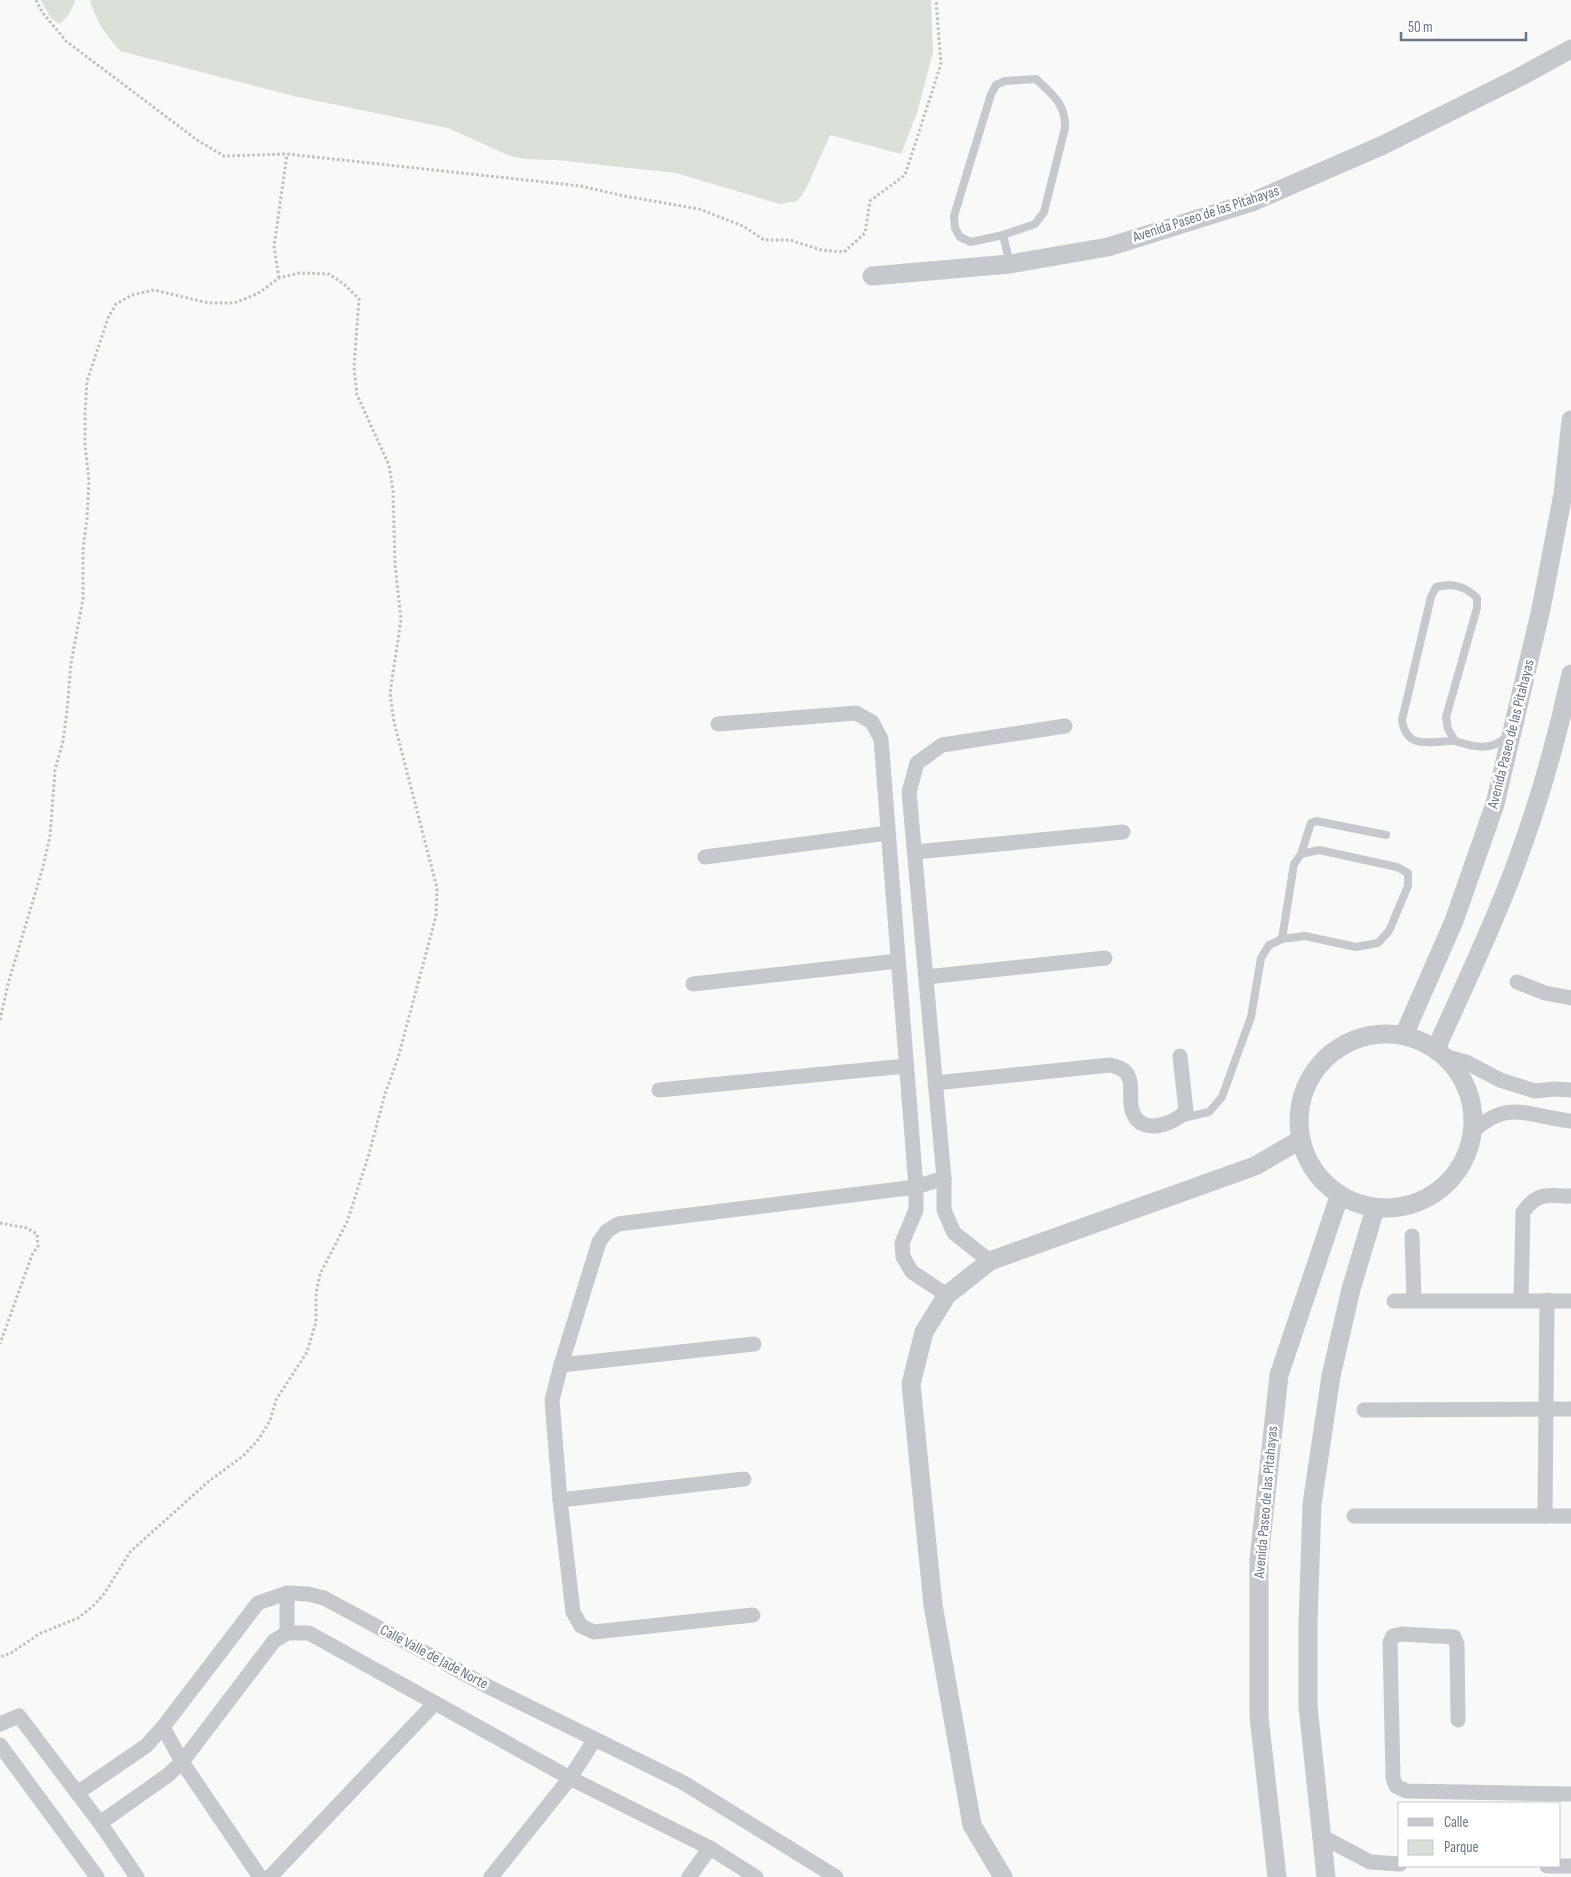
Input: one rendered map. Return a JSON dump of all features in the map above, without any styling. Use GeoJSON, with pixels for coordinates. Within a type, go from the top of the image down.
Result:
{"type":"FeatureCollection","features":[{"type":"Feature","properties":{"kind":"street","name":"Avenida Paseo de las Pitahayas"},"geometry":{"type":"LineString","coordinates":[[872,276],[1010,264],[1108,247],[1252,202],[1381,146],[1514,80],[1571,49]]}},
{"type":"Feature","properties":{"kind":"street","name":"Avenida Paseo de las Pitahayas"},"geometry":{"type":"LineString","coordinates":[[1404,1035],[1454,921],[1495,804],[1541,609],[1559,513],[1571,420]]}},
{"type":"Feature","properties":{"kind":"street"},"geometry":{"type":"LineString","coordinates":[[1443,1053],[1483,945],[1516,864],[1553,753],[1571,674]]}},
{"type":"Feature","properties":{"kind":"street"},"geometry":{"type":"LineString","coordinates":[[718,724],[856,713],[872,722],[881,739],[916,1187],[916,1210],[902,1243],[903,1257],[912,1272],[946,1295]]}},
{"type":"Feature","properties":{"kind":"street"},"geometry":{"type":"LineString","coordinates":[[990,1261],[954,1233],[944,1210],[944,1178],[909,792],[917,763],[942,745],[1066,726]]}},
{"type":"Feature","properties":{"kind":"street"},"geometry":{"type":"LineString","coordinates":[[914,852],[1123,832]]}},
{"type":"Feature","properties":{"kind":"street"},"geometry":{"type":"LineString","coordinates":[[705,857],[888,833]]}},
{"type":"Feature","properties":{"kind":"street"},"geometry":{"type":"LineString","coordinates":[[926,976],[1106,958]]}},
{"type":"Feature","properties":{"kind":"street"},"geometry":{"type":"LineString","coordinates":[[693,984],[898,961]]}},
{"type":"Feature","properties":{"kind":"street"},"geometry":{"type":"LineString","coordinates":[[1517,982],[1545,993],[1571,998]]}},
{"type":"Feature","properties":{"kind":"street"},"geometry":{"type":"LineString","coordinates":[[1443,1053],[1460,1075],[1471,1102],[1473,1131],[1466,1157],[1452,1180],[1431,1197],[1406,1208],[1375,1210],[1339,1197],[1314,1173],[1300,1140],[1299,1105],[1312,1073],[1337,1048],[1369,1035],[1404,1035],[1417,1039],[1500,1080],[1535,1090],[1571,1090]]}},
{"type":"Feature","properties":{"kind":"street"},"geometry":{"type":"LineString","coordinates":[[935,1083],[1110,1065],[1122,1068],[1129,1078],[1132,1113],[1140,1123],[1151,1126],[1170,1123],[1179,1119],[1186,1111],[1180,1056]]}},
{"type":"Feature","properties":{"kind":"street"},"geometry":{"type":"LineString","coordinates":[[659,1090],[906,1066]]}},
{"type":"Feature","properties":{"kind":"street"},"geometry":{"type":"LineString","coordinates":[[1533,1112],[1535,1090]]}},
{"type":"Feature","properties":{"kind":"street"},"geometry":{"type":"LineString","coordinates":[[1473,1131],[1486,1120],[1501,1112],[1533,1112],[1552,1119],[1571,1120]]}},
{"type":"Feature","properties":{"kind":"street"},"geometry":{"type":"LineString","coordinates":[[1003,1877],[972,1825],[933,1605],[911,1384],[924,1332],[946,1295],[990,1261],[1255,1166],[1300,1140]]}},
{"type":"Feature","properties":{"kind":"street"},"geometry":{"type":"LineString","coordinates":[[753,1615],[594,1632],[581,1626],[573,1612],[560,1500],[552,1400],[599,1242],[607,1231],[618,1224],[916,1187],[944,1178]]}},
{"type":"Feature","properties":{"kind":"street"},"geometry":{"type":"LineString","coordinates":[[1521,1300],[1523,1212],[1532,1200],[1544,1196],[1571,1196]]}},
{"type":"Feature","properties":{"kind":"street","name":"Avenida Paseo de las Pitahayas"},"geometry":{"type":"LineString","coordinates":[[1277,1877],[1258,1717],[1259,1559],[1279,1375],[1339,1197]]}},
{"type":"Feature","properties":{"kind":"street"},"geometry":{"type":"LineString","coordinates":[[1326,1877],[1308,1706],[1308,1624],[1312,1504],[1331,1376],[1351,1289],[1375,1210]]}},
{"type":"Feature","properties":{"kind":"street"},"geometry":{"type":"LineString","coordinates":[[1412,1236],[1414,1300]]}},
{"type":"Feature","properties":{"kind":"street"},"geometry":{"type":"LineString","coordinates":[[1544,1516],[1547,1300]]}},
{"type":"Feature","properties":{"kind":"street"},"geometry":{"type":"LineString","coordinates":[[1394,1301],[1571,1301]]}},
{"type":"Feature","properties":{"kind":"street"},"geometry":{"type":"LineString","coordinates":[[561,1365],[754,1344]]}},
{"type":"Feature","properties":{"kind":"street"},"geometry":{"type":"LineString","coordinates":[[1364,1410],[1571,1409]]}},
{"type":"Feature","properties":{"kind":"street"},"geometry":{"type":"LineString","coordinates":[[560,1500],[744,1479]]}},
{"type":"Feature","properties":{"kind":"street"},"geometry":{"type":"LineString","coordinates":[[1354,1516],[1571,1516]]}},
{"type":"Feature","properties":{"kind":"street"},"geometry":{"type":"LineString","coordinates":[[287,1593],[287,1633]]}},
{"type":"Feature","properties":{"kind":"street","name":"Calle Valle de Jade Norte"},"geometry":{"type":"LineString","coordinates":[[77,1793],[146,1746],[164,1727],[258,1603],[287,1593],[308,1594],[324,1598],[485,1685],[684,1783],[836,1877]]}},
{"type":"Feature","properties":{"kind":"street"},"geometry":{"type":"LineString","coordinates":[[100,1823],[182,1762],[274,1641],[287,1633],[309,1633],[570,1778],[710,1848],[756,1877]]}},
{"type":"Feature","properties":{"kind":"street"},"geometry":{"type":"LineString","coordinates":[[1458,1720],[1457,1644],[1454,1637],[1402,1634],[1393,1636],[1390,1642],[1393,1778],[1396,1786],[1406,1791],[1571,1794]]}},
{"type":"Feature","properties":{"kind":"street"},"geometry":{"type":"LineString","coordinates":[[270,1877],[435,1703]]}},
{"type":"Feature","properties":{"kind":"street"},"geometry":{"type":"LineString","coordinates":[[0,1724],[19,1716],[100,1823],[137,1877]]}},
{"type":"Feature","properties":{"kind":"street"},"geometry":{"type":"LineString","coordinates":[[164,1727],[182,1762],[260,1877]]}},
{"type":"Feature","properties":{"kind":"street"},"geometry":{"type":"LineString","coordinates":[[490,1877],[570,1778],[595,1739]]}},
{"type":"Feature","properties":{"kind":"street"},"geometry":{"type":"LineString","coordinates":[[0,1745],[97,1877]]}},
{"type":"Feature","properties":{"kind":"street"},"geometry":{"type":"LineString","coordinates":[[1321,1836],[1370,1862],[1398,1864]]}},
{"type":"Feature","properties":{"kind":"street"},"geometry":{"type":"LineString","coordinates":[[689,1877],[710,1848]]}},
{"type":"Feature","properties":{"kind":"lane"},"geometry":{"type":"LineString","coordinates":[[1036,79],[1057,99],[1066,116],[1065,128],[1044,212],[1035,224],[1003,235],[971,242],[960,237],[955,228],[954,216],[991,94],[996,84],[1005,81],[1036,79]]}},
{"type":"Feature","properties":{"kind":"lane"},"geometry":{"type":"LineString","coordinates":[[1003,235],[1010,264]]}},
{"type":"Feature","properties":{"kind":"lane"},"geometry":{"type":"LineString","coordinates":[[1454,741],[1448,729],[1446,717],[1477,608],[1477,598],[1470,591],[1460,586],[1444,585],[1436,587],[1431,597],[1402,720],[1404,730],[1410,738],[1430,744],[1454,741],[1474,747],[1491,747],[1501,742],[1512,731]]}},
{"type":"Feature","properties":{"kind":"lane"},"geometry":{"type":"LineString","coordinates":[[1282,939],[1294,864],[1301,854],[1311,823],[1316,821],[1386,835]]}},
{"type":"Feature","properties":{"kind":"lane"},"geometry":{"type":"LineString","coordinates":[[1179,1119],[1208,1112],[1222,1097],[1251,1017],[1261,958],[1269,945],[1282,939],[1305,936],[1356,947],[1378,943],[1389,931],[1408,886],[1408,873],[1396,866],[1319,850],[1301,854]]}},
{"type":"Feature","properties":{"kind":"path"},"geometry":{"type":"LineString","coordinates":[[36,0],[42,12],[66,41],[196,140],[224,156],[287,154],[582,186],[624,196],[699,209],[742,226],[764,240],[790,240],[820,250],[844,252],[865,233],[870,201],[905,174],[941,64],[936,0]]}},
{"type":"Feature","properties":{"kind":"path"},"geometry":{"type":"LineString","coordinates":[[279,278],[274,247],[287,154]]}},
{"type":"Feature","properties":{"kind":"path"},"geometry":{"type":"LineString","coordinates":[[0,1020],[8,984],[43,867],[50,836],[55,770],[68,711],[71,663],[83,599],[83,550],[90,481],[85,429],[87,381],[108,318],[116,304],[132,295],[154,290],[209,303],[234,303],[257,294],[279,278],[299,274],[329,274],[344,284],[358,299],[354,367],[357,395],[389,465],[394,491],[395,564],[401,620],[390,693],[394,722],[437,888],[436,916],[398,1058],[347,1222],[320,1274],[316,1294],[316,1322],[307,1352],[276,1400],[270,1422],[244,1456],[209,1481],[130,1552],[104,1594],[92,1607],[78,1618],[39,1634],[11,1653],[0,1657]]}},
{"type":"Feature","properties":{"kind":"path"},"geometry":{"type":"LineString","coordinates":[[0,1222],[27,1228],[37,1234],[38,1246],[32,1255],[0,1344]]}},
{"type":"Feature","properties":{"kind":"green space"},"geometry":{"type":"Polygon","coordinates":[[[41,0],[75,1],[69,14],[59,24],[50,17],[41,0]]]}},
{"type":"Feature","properties":{"kind":"green space"},"geometry":{"type":"Polygon","coordinates":[[[90,0],[931,0],[933,53],[917,113],[901,154],[830,135],[806,189],[797,201],[780,204],[676,173],[510,156],[448,128],[298,97],[120,51],[102,27],[95,15],[90,0]]]}}]}
